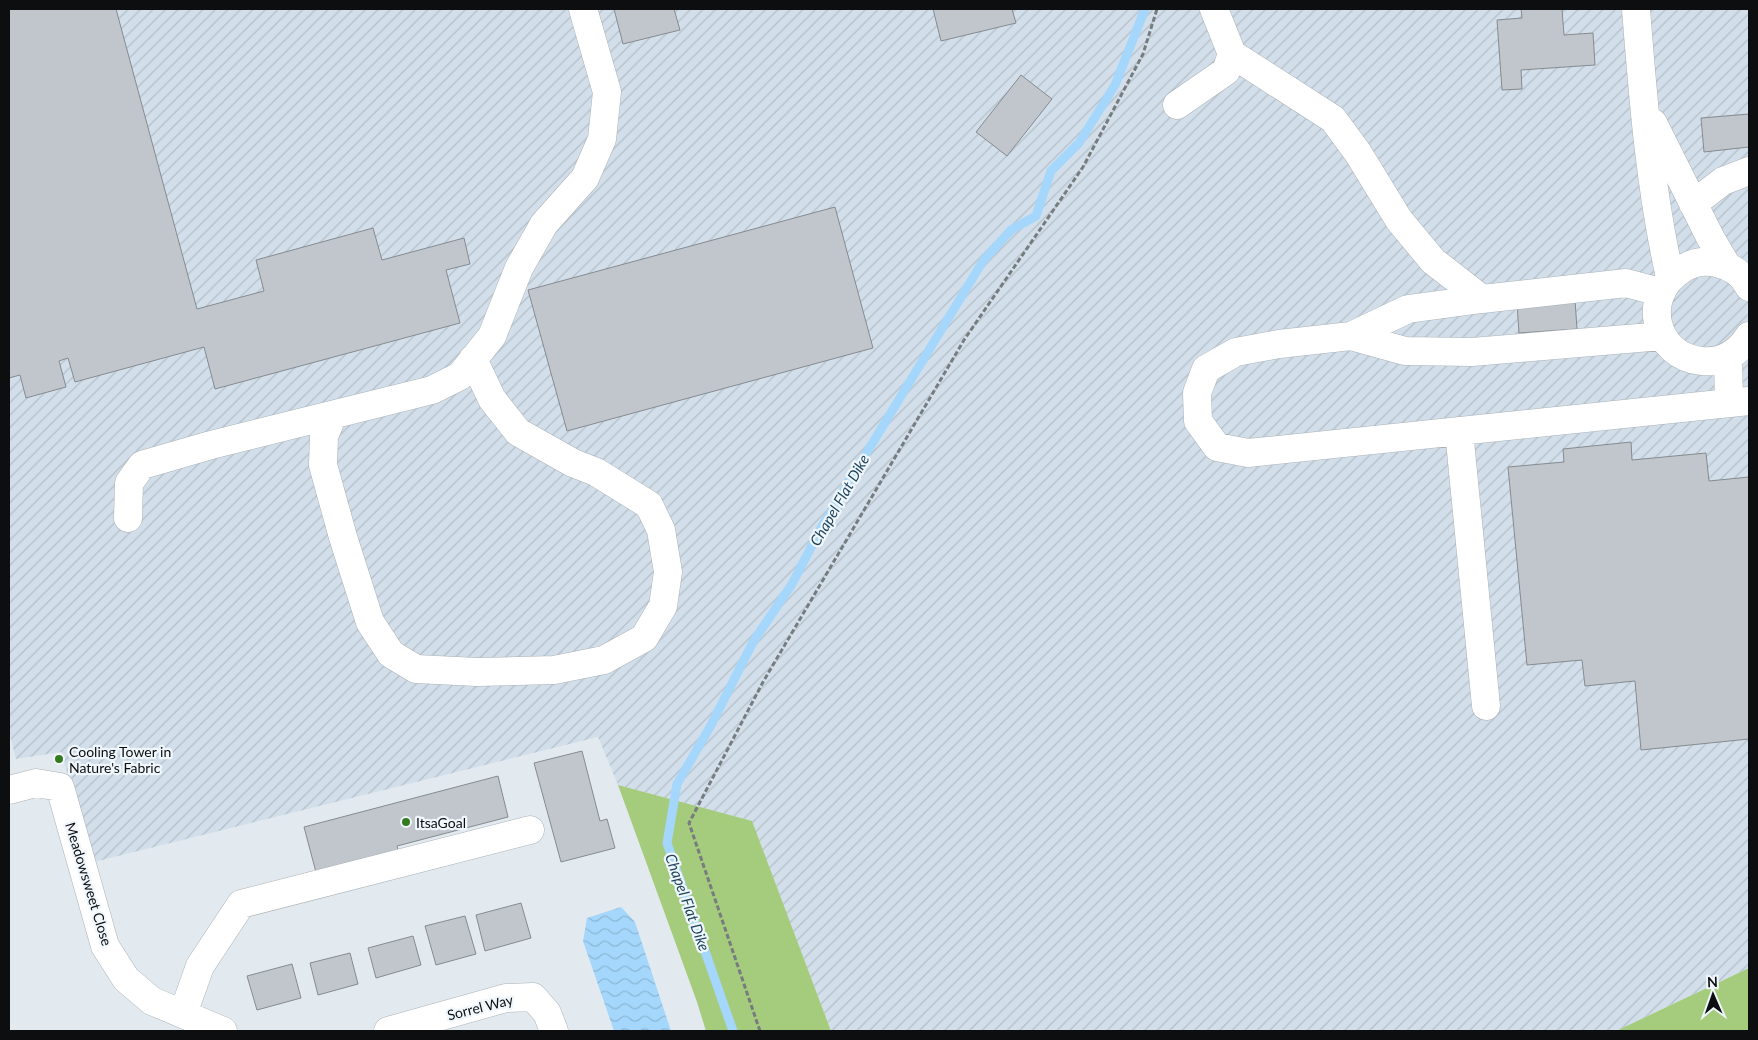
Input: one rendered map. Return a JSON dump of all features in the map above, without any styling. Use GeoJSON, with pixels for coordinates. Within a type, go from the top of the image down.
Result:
{"type":"FeatureCollection","features":[{"type":"Feature","properties":{"kind":"street"},"geometry":{"type":"LineString","coordinates":[[128,518],[129,483],[142,465],[210,445],[432,390],[460,376],[492,336],[519,268],[544,224],[585,178],[602,139],[607,92],[583,9]]}},
{"type":"Feature","properties":{"kind":"street"},"geometry":{"type":"LineString","coordinates":[[1214,9],[1232,54],[1332,119],[1358,152],[1405,227],[1433,261],[1482,299]]}},
{"type":"Feature","properties":{"kind":"street"},"geometry":{"type":"LineString","coordinates":[[1636,9],[1644,104],[1665,284]]}},
{"type":"Feature","properties":{"kind":"street"},"geometry":{"type":"LineString","coordinates":[[1177,105],[1226,71],[1232,54]]}},
{"type":"Feature","properties":{"kind":"street"},"geometry":{"type":"LineString","coordinates":[[1644,104],[1727,266]]}},
{"type":"Feature","properties":{"kind":"street"},"geometry":{"type":"LineString","coordinates":[[1694,204],[1723,181],[1749,171]]}},
{"type":"Feature","properties":{"kind":"street"},"geometry":{"type":"LineString","coordinates":[[1749,287],[1741,276],[1727,266],[1707,261],[1690,264],[1665,284],[1656,304],[1657,321],[1662,336],[1673,349],[1693,360],[1711,362],[1728,357],[1742,347],[1749,336]]}},
{"type":"Feature","properties":{"kind":"street"},"geometry":{"type":"LineString","coordinates":[[1665,284],[1626,283],[1408,309],[1351,336],[1279,344],[1236,352],[1206,369],[1197,394],[1198,421],[1218,447],[1248,453],[1739,402],[1728,357]]}},
{"type":"Feature","properties":{"kind":"street"},"geometry":{"type":"LineString","coordinates":[[1351,336],[1405,351],[1472,352],[1662,336]]}},
{"type":"Feature","properties":{"kind":"street"},"geometry":{"type":"LineString","coordinates":[[333,414],[324,436],[323,465],[342,537],[370,622],[391,654],[416,669],[478,672],[554,670],[604,660],[644,638],[663,606],[668,572],[661,530],[649,504],[596,472],[573,463],[518,432],[492,399],[474,359]]}},
{"type":"Feature","properties":{"kind":"street"},"geometry":{"type":"LineString","coordinates":[[1459,430],[1486,706]]}},
{"type":"Feature","properties":{"kind":"street","name":"Meadowsweet Close"},"geometry":{"type":"LineString","coordinates":[[9,790],[36,783],[60,787],[105,946],[126,978],[152,1001],[223,1031]]}},
{"type":"Feature","properties":{"kind":"street"},"geometry":{"type":"LineString","coordinates":[[183,1014],[200,966],[241,904],[530,830]]}},
{"type":"Feature","properties":{"kind":"street","name":"Sorrel Way"},"geometry":{"type":"LineString","coordinates":[[388,1031],[506,998],[533,997],[547,1013],[554,1031]]}},
{"type":"Feature","properties":{"kind":"path"},"geometry":{"type":"LineString","coordinates":[[760,1031],[689,823],[763,682],[964,340],[1083,167],[1143,54],[1157,9]]}},
{"type":"Feature","properties":{"kind":"shaded area"},"geometry":{"type":"Polygon","coordinates":[[[9,9],[1749,9],[1749,968],[1616,1031],[831,1031],[752,822],[618,785],[598,737],[94,862],[61,752],[16,759],[9,732],[9,9]]]}},
{"type":"Feature","properties":{"kind":"green space"},"geometry":{"type":"Polygon","coordinates":[[[618,785],[752,821],[831,1031],[706,1031],[618,785]]]}},
{"type":"Feature","properties":{"kind":"green space"},"geometry":{"type":"Polygon","coordinates":[[[1749,968],[1749,1031],[1616,1031],[1749,968]]]}},
{"type":"Feature","properties":{"kind":"water"},"geometry":{"type":"Polygon","coordinates":[[[621,907],[635,922],[671,1031],[614,1031],[583,941],[587,918],[621,907]]]}},
{"type":"Feature","properties":{"kind":"building"},"geometry":{"type":"Polygon","coordinates":[[[9,9],[116,9],[197,309],[264,291],[256,260],[373,228],[382,260],[464,238],[470,264],[446,270],[460,323],[215,389],[204,347],[75,382],[68,358],[59,361],[66,387],[26,398],[20,375],[9,378],[9,9]]]}},
{"type":"Feature","properties":{"kind":"building"},"geometry":{"type":"Polygon","coordinates":[[[614,9],[674,9],[680,30],[623,44],[614,9]]]}},
{"type":"Feature","properties":{"kind":"building"},"geometry":{"type":"Polygon","coordinates":[[[933,9],[1012,9],[1016,23],[941,41],[933,9]]]}},
{"type":"Feature","properties":{"kind":"building"},"geometry":{"type":"Polygon","coordinates":[[[1521,9],[1562,9],[1564,35],[1593,33],[1595,65],[1521,70],[1522,89],[1502,90],[1497,20],[1522,18],[1521,9]]]}},
{"type":"Feature","properties":{"kind":"building"},"geometry":{"type":"Polygon","coordinates":[[[1021,75],[1052,99],[1007,156],[976,132],[1021,75]]]}},
{"type":"Feature","properties":{"kind":"building"},"geometry":{"type":"Polygon","coordinates":[[[1749,114],[1749,147],[1704,152],[1701,118],[1749,114]]]}},
{"type":"Feature","properties":{"kind":"building"},"geometry":{"type":"Polygon","coordinates":[[[835,207],[873,348],[567,431],[528,290],[835,207]]]}},
{"type":"Feature","properties":{"kind":"building"},"geometry":{"type":"Polygon","coordinates":[[[1575,300],[1577,329],[1519,333],[1517,304],[1575,300]]]}},
{"type":"Feature","properties":{"kind":"building"},"geometry":{"type":"Polygon","coordinates":[[[1631,442],[1632,460],[1706,453],[1709,481],[1749,477],[1749,739],[1641,750],[1635,681],[1585,686],[1582,660],[1527,665],[1508,467],[1564,462],[1563,449],[1631,442]]]}},
{"type":"Feature","properties":{"kind":"building"},"geometry":{"type":"Polygon","coordinates":[[[582,751],[600,821],[607,819],[615,848],[561,862],[534,763],[582,751]]]}},
{"type":"Feature","properties":{"kind":"building","name":"ItsaGoal"},"geometry":{"type":"Polygon","coordinates":[[[498,776],[508,817],[397,846],[399,854],[317,876],[304,827],[498,776]]]}},
{"type":"Feature","properties":{"kind":"building"},"geometry":{"type":"Polygon","coordinates":[[[521,903],[531,938],[485,951],[476,915],[521,903]]]}},
{"type":"Feature","properties":{"kind":"building"},"geometry":{"type":"Polygon","coordinates":[[[465,916],[476,954],[436,965],[425,926],[465,916]]]}},
{"type":"Feature","properties":{"kind":"building"},"geometry":{"type":"Polygon","coordinates":[[[413,936],[421,965],[376,978],[368,948],[413,936]]]}},
{"type":"Feature","properties":{"kind":"building"},"geometry":{"type":"Polygon","coordinates":[[[350,953],[358,984],[318,995],[310,963],[350,953]]]}},
{"type":"Feature","properties":{"kind":"building"},"geometry":{"type":"Polygon","coordinates":[[[292,964],[301,998],[257,1010],[247,976],[292,964]]]}},
{"type":"Feature","properties":{"kind":"waterway","name":"Chapel Flat Dike"},"geometry":{"type":"LineString","coordinates":[[733,1031],[667,843],[677,784],[710,727],[753,642],[792,584],[821,528],[983,261],[1011,230],[1036,216],[1051,171],[1079,143],[1115,85],[1145,9]]}},
{"type":"Feature","properties":{"kind":"place","name":"Cooling Tower in Nature's Fabric"},"geometry":{"type":"Point","coordinates":[59,759]}},
{"type":"Feature","properties":{"kind":"place","name":"ItsaGoal"},"geometry":{"type":"Point","coordinates":[406,822]}}]}
